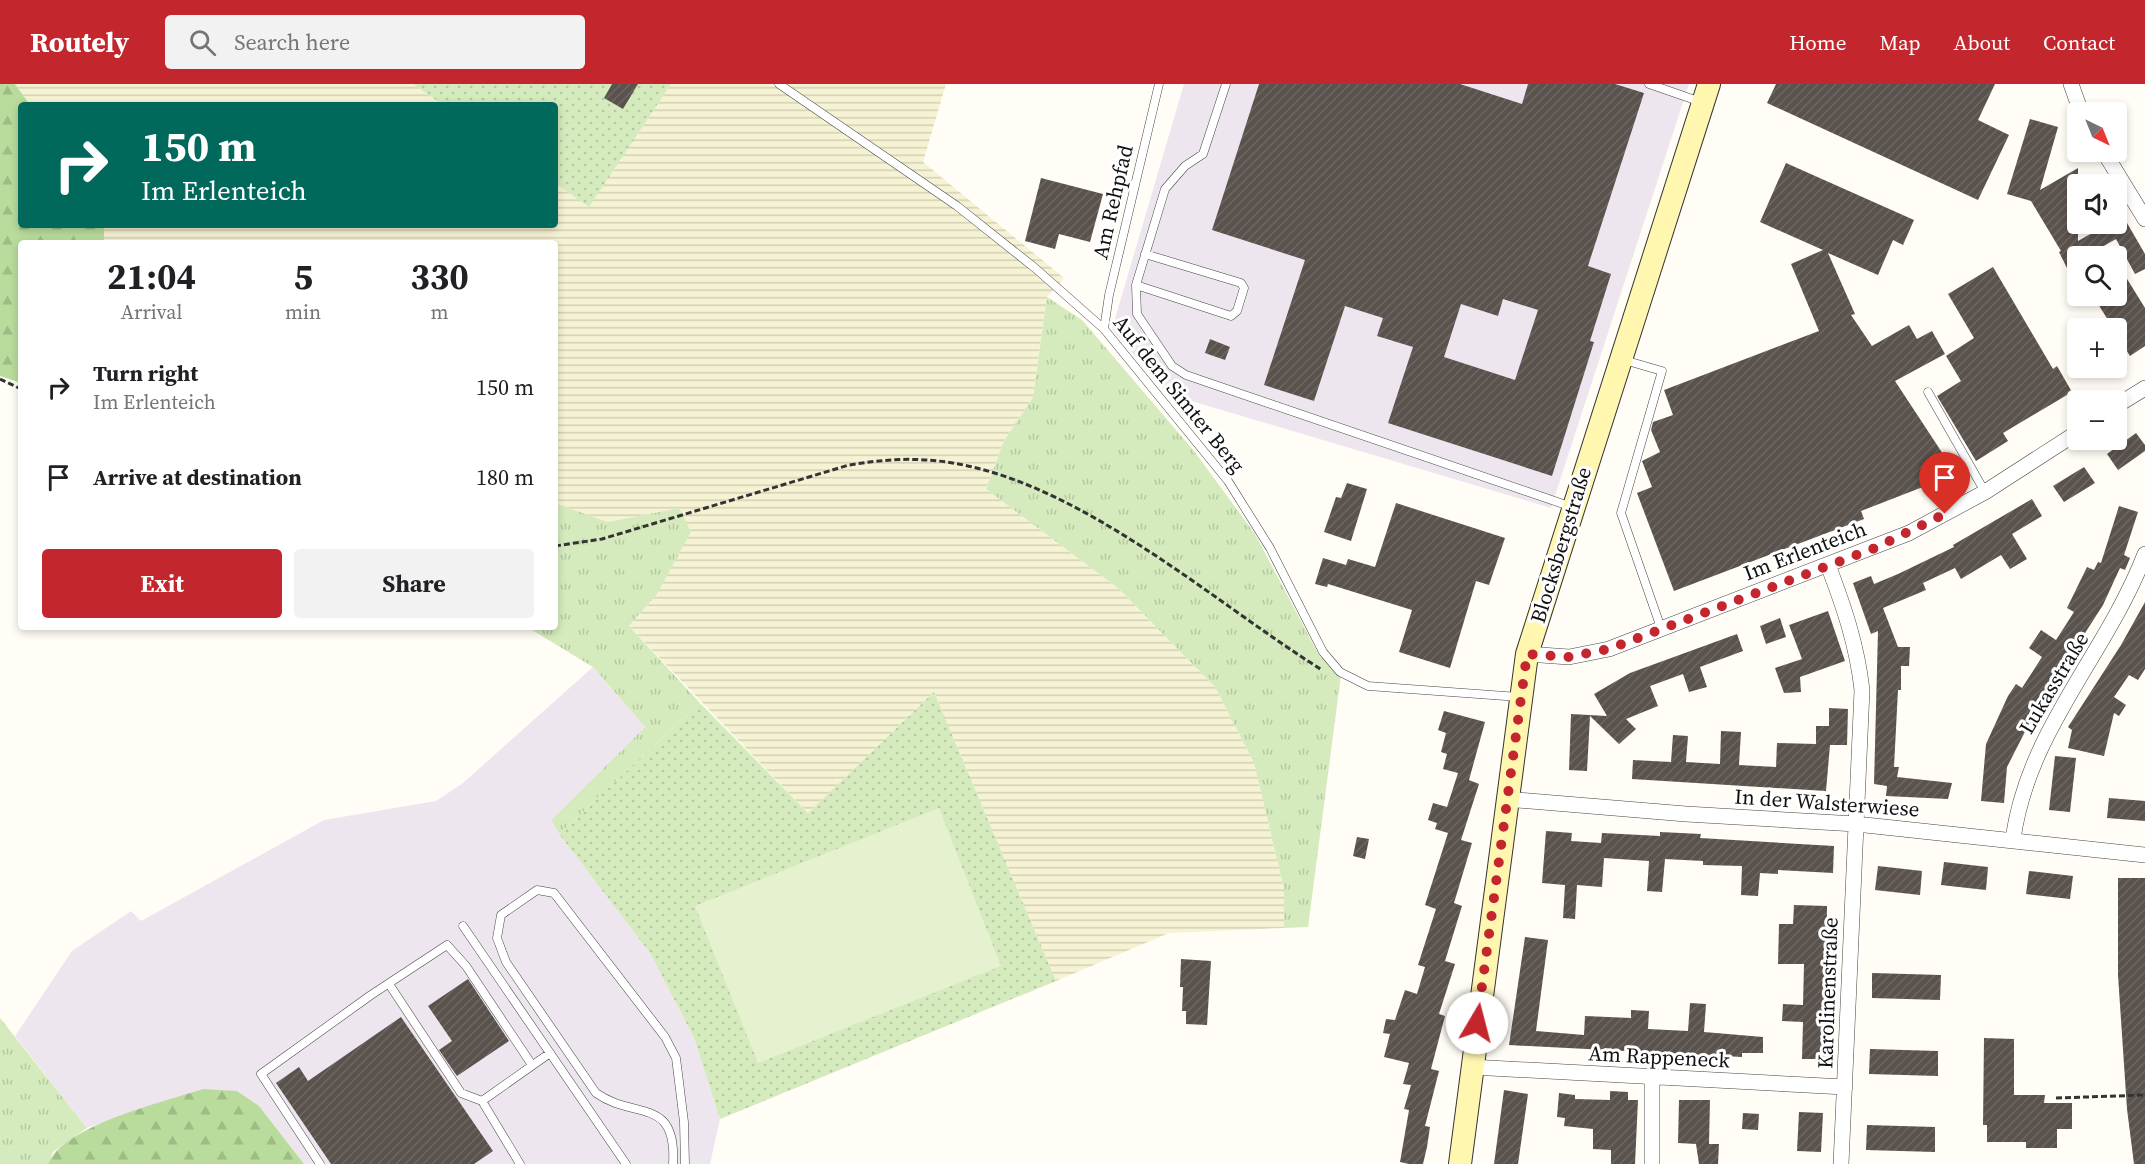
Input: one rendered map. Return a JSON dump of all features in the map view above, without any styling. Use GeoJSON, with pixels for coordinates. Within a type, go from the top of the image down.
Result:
{"type":"FeatureCollection","features":[{"type":"Feature","properties":{"kind":"main road","name":"Blocksbergstraße"},"geometry":{"type":"LineString","coordinates":[[1460,1164],[1506,799],[1527,654],[1572,507],[1706,93]]}},
{"type":"Feature","properties":{"kind":"street"},"geometry":{"type":"LineString","coordinates":[[2071,84],[2077,102]]}},
{"type":"Feature","properties":{"kind":"street"},"geometry":{"type":"LineString","coordinates":[[2110,162],[2145,219]]}},
{"type":"Feature","properties":{"kind":"street"},"geometry":{"type":"LineString","coordinates":[[2127,399],[2145,388]]}},
{"type":"Feature","properties":{"kind":"street","name":"Im Erlenteich"},"geometry":{"type":"LineString","coordinates":[[1527,654],[1552,658],[1583,656],[1609,649],[1909,533],[1985,492],[2067,439]]}},
{"type":"Feature","properties":{"kind":"street","name":"Lukasstraße"},"geometry":{"type":"LineString","coordinates":[[2013,839],[2023,792],[2044,737],[2116,620],[2145,554]]}},
{"type":"Feature","properties":{"kind":"street","name":"Karolinenstraße"},"geometry":{"type":"LineString","coordinates":[[1828,565],[1849,620],[1859,660],[1862,690],[1841,1164]]}},
{"type":"Feature","properties":{"kind":"street","name":"In der Walsterwiese"},"geometry":{"type":"LineString","coordinates":[[1506,799],[1686,814],[1856,824],[2013,839],[2145,855]]}},
{"type":"Feature","properties":{"kind":"street","name":"Am Rappeneck"},"geometry":{"type":"LineString","coordinates":[[1471,1067],[1845,1087]]}},
{"type":"Feature","properties":{"kind":"street"},"geometry":{"type":"LineString","coordinates":[[1652,1078],[1652,1164]]}},
{"type":"Feature","properties":{"kind":"lane","name":"Auf dem Simter Berg"},"geometry":{"type":"LineString","coordinates":[[779,84],[957,206],[1035,268],[1104,329],[1228,482],[1270,548],[1323,652],[1332,665],[1352,680],[1368,686],[1520,698]]}},
{"type":"Feature","properties":{"kind":"lane","name":"Am Rehpfad"},"geometry":{"type":"LineString","coordinates":[[1104,329],[1109,295],[1159,84]]}},
{"type":"Feature","properties":{"kind":"lane"},"geometry":{"type":"LineString","coordinates":[[1226,84],[1203,154],[1185,166],[1165,189],[1136,285],[1137,315],[1172,366],[1186,375],[1572,507]]}},
{"type":"Feature","properties":{"kind":"lane"},"geometry":{"type":"LineString","coordinates":[[1649,84],[1706,93]]}},
{"type":"Feature","properties":{"kind":"lane"},"geometry":{"type":"LineString","coordinates":[[1136,285],[1231,316],[1237,311],[1244,288],[1241,283],[1145,254]]}},
{"type":"Feature","properties":{"kind":"lane"},"geometry":{"type":"LineString","coordinates":[[1620,359],[1662,371],[1621,513],[1661,628]]}},
{"type":"Feature","properties":{"kind":"lane"},"geometry":{"type":"LineString","coordinates":[[1928,392],[1985,492]]}},
{"type":"Feature","properties":{"kind":"lane"},"geometry":{"type":"LineString","coordinates":[[673,1164],[674,1148],[670,1133],[662,1119],[653,1112],[610,1103],[596,1093],[506,962],[497,938],[501,915],[537,890],[554,893],[664,1037],[676,1058],[684,1122],[685,1164]]}},
{"type":"Feature","properties":{"kind":"lane"},"geometry":{"type":"LineString","coordinates":[[463,926],[626,1164]]}},
{"type":"Feature","properties":{"kind":"lane"},"geometry":{"type":"LineString","coordinates":[[320,1164],[261,1074],[447,945],[466,966],[532,1065]]}},
{"type":"Feature","properties":{"kind":"lane"},"geometry":{"type":"LineString","coordinates":[[389,984],[462,1093],[482,1101],[520,1164]]}},
{"type":"Feature","properties":{"kind":"lane"},"geometry":{"type":"LineString","coordinates":[[482,1101],[550,1053]]}},
{"type":"Feature","properties":{"kind":"path"},"geometry":{"type":"LineString","coordinates":[[0,379],[18,388]]}},
{"type":"Feature","properties":{"kind":"path"},"geometry":{"type":"LineString","coordinates":[[558,546],[602,539],[849,465],[890,459],[928,460],[1003,475],[1087,514],[1320,670],[1352,680]]}},
{"type":"Feature","properties":{"kind":"path"},"geometry":{"type":"LineString","coordinates":[[2055,1098],[2145,1095]]}},
{"type":"Feature","properties":{"kind":"shaded area"},"geometry":{"type":"Polygon","coordinates":[[[15,84],[413,84],[439,102],[28,102],[15,84]]]}},
{"type":"Feature","properties":{"kind":"shaded area"},"geometry":{"type":"Polygon","coordinates":[[[671,84],[946,84],[923,162],[1064,278],[1047,297],[1033,397],[1004,441],[986,489],[1119,589],[1215,687],[1254,763],[1284,889],[1284,928],[1169,933],[1056,981],[934,692],[808,813],[629,626],[657,594],[679,508],[608,522],[558,504],[558,240],[104,240],[104,228],[558,228],[558,185],[589,206],[671,84]]]}},
{"type":"Feature","properties":{"kind":"shaded area"},"geometry":{"type":"Polygon","coordinates":[[[1184,84],[1689,84],[1551,508],[1168,394],[1112,329],[1184,84]]]}},
{"type":"Feature","properties":{"kind":"shaded area"},"geometry":{"type":"Polygon","coordinates":[[[593,667],[645,727],[551,820],[559,834],[650,953],[694,1038],[720,1119],[710,1164],[304,1164],[259,1106],[203,1089],[87,1128],[15,1036],[72,951],[131,911],[141,921],[324,820],[436,801],[463,783],[593,667]]]}},
{"type":"Feature","properties":{"kind":"green space"},"geometry":{"type":"Polygon","coordinates":[[[0,84],[15,84],[28,102],[18,102],[18,228],[104,228],[104,240],[18,240],[18,382],[0,376],[0,84]]]}},
{"type":"Feature","properties":{"kind":"green space"},"geometry":{"type":"Polygon","coordinates":[[[413,84],[671,84],[589,207],[558,185],[558,102],[439,102],[413,84]]]}},
{"type":"Feature","properties":{"kind":"green space"},"geometry":{"type":"Polygon","coordinates":[[[1047,297],[1082,320],[1194,451],[1255,534],[1320,657],[1342,667],[1308,927],[1284,928],[1284,889],[1254,763],[1215,687],[1119,589],[986,489],[1004,441],[1033,397],[1047,297]]]}},
{"type":"Feature","properties":{"kind":"green space"},"geometry":{"type":"Polygon","coordinates":[[[558,504],[608,522],[679,508],[691,532],[657,594],[629,626],[700,703],[559,834],[551,820],[645,727],[593,667],[532,630],[558,630],[558,504]]]}},
{"type":"Feature","properties":{"kind":"green space"},"geometry":{"type":"Polygon","coordinates":[[[934,692],[1056,981],[720,1119],[694,1038],[650,953],[559,834],[700,703],[808,813],[934,692]]]}},
{"type":"Feature","properties":{"kind":"green space"},"geometry":{"type":"Polygon","coordinates":[[[939,808],[1001,966],[758,1063],[695,906],[939,808]]]}},
{"type":"Feature","properties":{"kind":"green space"},"geometry":{"type":"Polygon","coordinates":[[[0,1018],[87,1128],[53,1152],[48,1164],[0,1164],[0,1018]]]}},
{"type":"Feature","properties":{"kind":"green space"},"geometry":{"type":"Polygon","coordinates":[[[203,1089],[237,1091],[259,1106],[304,1164],[48,1164],[58,1150],[73,1138],[94,1127],[141,1108],[203,1089]]]}},
{"type":"Feature","properties":{"kind":"building"},"geometry":{"type":"Polygon","coordinates":[[[612,84],[638,84],[623,109],[604,98],[612,84]]]}},
{"type":"Feature","properties":{"kind":"building"},"geometry":{"type":"Polygon","coordinates":[[[1259,84],[1460,84],[1522,104],[1528,84],[1615,84],[1644,93],[1588,266],[1611,274],[1590,341],[1594,342],[1552,476],[1388,423],[1413,347],[1377,336],[1383,318],[1345,306],[1314,401],[1264,385],[1305,260],[1212,230],[1259,84]],[[1503,299],[1498,316],[1461,304],[1444,357],[1515,380],[1538,310],[1503,299]]]}},
{"type":"Feature","properties":{"kind":"building"},"geometry":{"type":"Polygon","coordinates":[[[1776,84],[1995,84],[1978,120],[2009,135],[1978,200],[1767,103],[1776,84]]]}},
{"type":"Feature","properties":{"kind":"building"},"geometry":{"type":"Polygon","coordinates":[[[2030,119],[2058,127],[2040,190],[2067,174],[2067,234],[2078,234],[2078,241],[2090,234],[2127,234],[2127,223],[2145,254],[2145,269],[2135,274],[2127,259],[2127,246],[2120,246],[2116,239],[2104,246],[2067,246],[2067,268],[2059,252],[2061,251],[2031,201],[2007,194],[2030,119]]]}},
{"type":"Feature","properties":{"kind":"building"},"geometry":{"type":"Polygon","coordinates":[[[1786,163],[1914,220],[1903,245],[1893,240],[1878,275],[1828,253],[1855,314],[1851,315],[1872,346],[1909,325],[1917,339],[1932,331],[1945,354],[1895,381],[1941,451],[1951,476],[1861,511],[1864,519],[1674,591],[1637,493],[1652,487],[1642,461],[1660,452],[1651,430],[1653,422],[1673,415],[1664,390],[1819,331],[1791,264],[1823,250],[1760,222],[1786,163]]]}},
{"type":"Feature","properties":{"kind":"building"},"geometry":{"type":"Polygon","coordinates":[[[2078,168],[2078,174],[2068,174],[2078,168]]]}},
{"type":"Feature","properties":{"kind":"building"},"geometry":{"type":"Polygon","coordinates":[[[1041,178],[1103,194],[1090,242],[1059,234],[1055,249],[1025,241],[1041,178]]]}},
{"type":"Feature","properties":{"kind":"building"},"geometry":{"type":"Polygon","coordinates":[[[1993,267],[2053,369],[2057,366],[2071,390],[2067,390],[2067,395],[2003,433],[2008,441],[1976,461],[1937,396],[1961,381],[1946,356],[1974,338],[1948,294],[1993,267]]]}},
{"type":"Feature","properties":{"kind":"building"},"geometry":{"type":"Polygon","coordinates":[[[2127,279],[2145,308],[2145,346],[2130,356],[2127,351],[2127,318],[2107,318],[2099,306],[2127,306],[2127,279]]]}},
{"type":"Feature","properties":{"kind":"building"},"geometry":{"type":"Polygon","coordinates":[[[1210,339],[1230,347],[1225,360],[1205,353],[1210,339]]]}},
{"type":"Feature","properties":{"kind":"building"},"geometry":{"type":"Polygon","coordinates":[[[2136,433],[2145,445],[2145,451],[2118,470],[2107,454],[2113,450],[2127,450],[2127,440],[2136,433]]]}},
{"type":"Feature","properties":{"kind":"building"},"geometry":{"type":"Polygon","coordinates":[[[2084,467],[2095,483],[2064,502],[2053,486],[2084,467]]]}},
{"type":"Feature","properties":{"kind":"building"},"geometry":{"type":"Polygon","coordinates":[[[1347,483],[1367,489],[1351,541],[1324,532],[1336,497],[1341,498],[1347,483]]]}},
{"type":"Feature","properties":{"kind":"building"},"geometry":{"type":"Polygon","coordinates":[[[2032,499],[2042,516],[2012,534],[2027,559],[2010,569],[2001,555],[1961,579],[1955,568],[1923,583],[1926,590],[1883,608],[1898,647],[1910,647],[1909,666],[1901,666],[1901,690],[1898,690],[1894,767],[1899,767],[1897,777],[1952,783],[1948,799],[1886,796],[1887,786],[1874,784],[1878,631],[1871,634],[1853,583],[1871,576],[1874,584],[1898,574],[1954,547],[1953,545],[2032,499]]]}},
{"type":"Feature","properties":{"kind":"building"},"geometry":{"type":"Polygon","coordinates":[[[1396,503],[1505,538],[1489,585],[1476,581],[1450,668],[1399,652],[1412,610],[1328,584],[1327,587],[1315,584],[1323,558],[1346,565],[1348,559],[1375,567],[1396,503]]]}},
{"type":"Feature","properties":{"kind":"building"},"geometry":{"type":"Polygon","coordinates":[[[2119,506],[2138,512],[2124,555],[2130,558],[2125,570],[2120,568],[2103,605],[2037,708],[2007,767],[2004,803],[1981,801],[1986,744],[2008,696],[2016,684],[2022,688],[2042,657],[2029,648],[2041,630],[2056,640],[2074,612],[2067,608],[2087,567],[2094,570],[2098,562],[2101,563],[2119,506]]]}},
{"type":"Feature","properties":{"kind":"building"},"geometry":{"type":"Polygon","coordinates":[[[2145,602],[2145,669],[2138,680],[2129,675],[2114,697],[2126,705],[2119,716],[2114,713],[2104,756],[2068,748],[2072,730],[2068,727],[2121,645],[2145,602]]]}},
{"type":"Feature","properties":{"kind":"building"},"geometry":{"type":"Polygon","coordinates":[[[1828,611],[1845,661],[1800,677],[1801,692],[1784,693],[1775,668],[1802,659],[1789,625],[1828,611]]]}},
{"type":"Feature","properties":{"kind":"building"},"geometry":{"type":"Polygon","coordinates":[[[1780,618],[1786,637],[1766,644],[1760,626],[1780,618]]]}},
{"type":"Feature","properties":{"kind":"building"},"geometry":{"type":"Polygon","coordinates":[[[1737,634],[1743,651],[1700,667],[1707,687],[1689,692],[1683,674],[1650,686],[1658,706],[1626,719],[1636,729],[1619,744],[1590,716],[1587,771],[1569,770],[1571,714],[1607,716],[1594,694],[1630,673],[1737,634]]]}},
{"type":"Feature","properties":{"kind":"building"},"geometry":{"type":"Polygon","coordinates":[[[1829,708],[1848,709],[1847,745],[1830,745],[1826,791],[1632,779],[1633,760],[1671,762],[1673,735],[1688,736],[1686,762],[1720,764],[1721,731],[1741,732],[1739,765],[1776,767],[1777,743],[1816,744],[1816,726],[1829,726],[1829,708]]]}},
{"type":"Feature","properties":{"kind":"building"},"geometry":{"type":"Polygon","coordinates":[[[1444,711],[1485,722],[1469,780],[1479,784],[1461,840],[1472,843],[1454,903],[1462,906],[1445,961],[1455,964],[1439,1014],[1445,1016],[1431,1069],[1439,1071],[1425,1126],[1430,1127],[1427,1147],[1423,1164],[1409,1164],[1400,1162],[1409,1110],[1404,1109],[1411,1085],[1403,1084],[1409,1063],[1384,1057],[1390,1034],[1383,1033],[1386,1019],[1395,1020],[1405,990],[1417,994],[1425,967],[1418,965],[1436,909],[1425,905],[1448,833],[1435,829],[1437,823],[1428,820],[1433,803],[1447,807],[1458,773],[1443,769],[1447,754],[1441,752],[1446,733],[1438,730],[1444,711]]]}},
{"type":"Feature","properties":{"kind":"building"},"geometry":{"type":"Polygon","coordinates":[[[2055,756],[2076,758],[2070,812],[2049,810],[2055,756]]]}},
{"type":"Feature","properties":{"kind":"building"},"geometry":{"type":"Polygon","coordinates":[[[2109,798],[2145,801],[2145,821],[2107,818],[2109,798]]]}},
{"type":"Feature","properties":{"kind":"building"},"geometry":{"type":"Polygon","coordinates":[[[1546,831],[1572,833],[1571,841],[1601,843],[1602,833],[1660,836],[1660,832],[1701,834],[1700,838],[1834,846],[1833,873],[1778,870],[1778,874],[1760,873],[1758,896],[1741,895],[1742,866],[1703,865],[1703,861],[1665,859],[1662,892],[1647,891],[1649,861],[1604,858],[1602,887],[1577,885],[1575,919],[1563,918],[1565,885],[1542,883],[1546,831]]]}},
{"type":"Feature","properties":{"kind":"building"},"geometry":{"type":"Polygon","coordinates":[[[1357,837],[1369,839],[1365,859],[1353,856],[1357,837]]]}},
{"type":"Feature","properties":{"kind":"building"},"geometry":{"type":"Polygon","coordinates":[[[1944,862],[1988,867],[1986,890],[1941,885],[1944,862]]]}},
{"type":"Feature","properties":{"kind":"building"},"geometry":{"type":"Polygon","coordinates":[[[1878,866],[1922,871],[1920,895],[1875,890],[1878,866]]]}},
{"type":"Feature","properties":{"kind":"building"},"geometry":{"type":"Polygon","coordinates":[[[2029,871],[2073,876],[2070,899],[2026,894],[2029,871]]]}},
{"type":"Feature","properties":{"kind":"building"},"geometry":{"type":"Polygon","coordinates":[[[2118,878],[2145,878],[2145,1164],[2134,1164],[2127,1109],[2118,975],[2118,878]]]}},
{"type":"Feature","properties":{"kind":"building"},"geometry":{"type":"Polygon","coordinates":[[[1794,905],[1827,906],[1825,1059],[1802,1059],[1803,1022],[1782,1021],[1783,1004],[1803,1005],[1804,964],[1778,964],[1779,924],[1793,924],[1794,905]]]}},
{"type":"Feature","properties":{"kind":"building"},"geometry":{"type":"Polygon","coordinates":[[[1525,937],[1548,940],[1536,1031],[1584,1035],[1585,1016],[1631,1018],[1631,1010],[1649,1011],[1648,1029],[1688,1031],[1690,1003],[1706,1004],[1704,1032],[1763,1037],[1763,1053],[1742,1053],[1742,1057],[1509,1045],[1525,937]]]}},
{"type":"Feature","properties":{"kind":"building"},"geometry":{"type":"Polygon","coordinates":[[[1181,959],[1211,961],[1207,1025],[1186,1024],[1186,1011],[1182,1011],[1183,987],[1180,987],[1181,959]]]}},
{"type":"Feature","properties":{"kind":"building"},"geometry":{"type":"Polygon","coordinates":[[[1872,973],[1941,975],[1940,1000],[1872,998],[1872,973]]]}},
{"type":"Feature","properties":{"kind":"building"},"geometry":{"type":"Polygon","coordinates":[[[468,979],[509,1041],[457,1076],[439,1050],[452,1041],[428,1006],[468,979]]]}},
{"type":"Feature","properties":{"kind":"building"},"geometry":{"type":"Polygon","coordinates":[[[401,1017],[493,1151],[474,1164],[331,1164],[276,1083],[299,1067],[308,1081],[401,1017]]]}},
{"type":"Feature","properties":{"kind":"building"},"geometry":{"type":"Polygon","coordinates":[[[1984,1038],[2014,1039],[2014,1095],[2045,1095],[2044,1103],[2072,1103],[2072,1129],[2057,1129],[2057,1148],[2026,1148],[2026,1142],[1987,1142],[1987,1125],[1983,1125],[1984,1038]]]}},
{"type":"Feature","properties":{"kind":"building"},"geometry":{"type":"Polygon","coordinates":[[[1870,1049],[1938,1051],[1938,1076],[1869,1074],[1870,1049]]]}},
{"type":"Feature","properties":{"kind":"building"},"geometry":{"type":"Polygon","coordinates":[[[1504,1090],[1528,1094],[1518,1164],[1494,1164],[1504,1090]]]}},
{"type":"Feature","properties":{"kind":"building"},"geometry":{"type":"Polygon","coordinates":[[[1610,1091],[1628,1092],[1628,1100],[1638,1100],[1635,1164],[1611,1164],[1611,1150],[1593,1149],[1593,1129],[1564,1126],[1565,1118],[1557,1117],[1559,1093],[1575,1095],[1575,1099],[1610,1100],[1610,1091]]]}},
{"type":"Feature","properties":{"kind":"building"},"geometry":{"type":"Polygon","coordinates":[[[1679,1100],[1710,1100],[1709,1144],[1719,1144],[1718,1164],[1699,1164],[1696,1144],[1678,1143],[1679,1100]]]}},
{"type":"Feature","properties":{"kind":"building"},"geometry":{"type":"Polygon","coordinates":[[[1799,1112],[1823,1113],[1821,1152],[1797,1151],[1799,1112]]]}},
{"type":"Feature","properties":{"kind":"building"},"geometry":{"type":"Polygon","coordinates":[[[1743,1113],[1759,1114],[1758,1130],[1742,1129],[1743,1113]]]}},
{"type":"Feature","properties":{"kind":"building"},"geometry":{"type":"Polygon","coordinates":[[[1867,1125],[1935,1127],[1935,1152],[1866,1150],[1867,1125]]]}},
{"type":"Feature","properties":{"kind":"route"},"geometry":{"type":"LineString","coordinates":[[1477,1023],[1527,654],[1552,658],[1569,657],[1609,649],[1875,548],[1945,514]]}}]}
